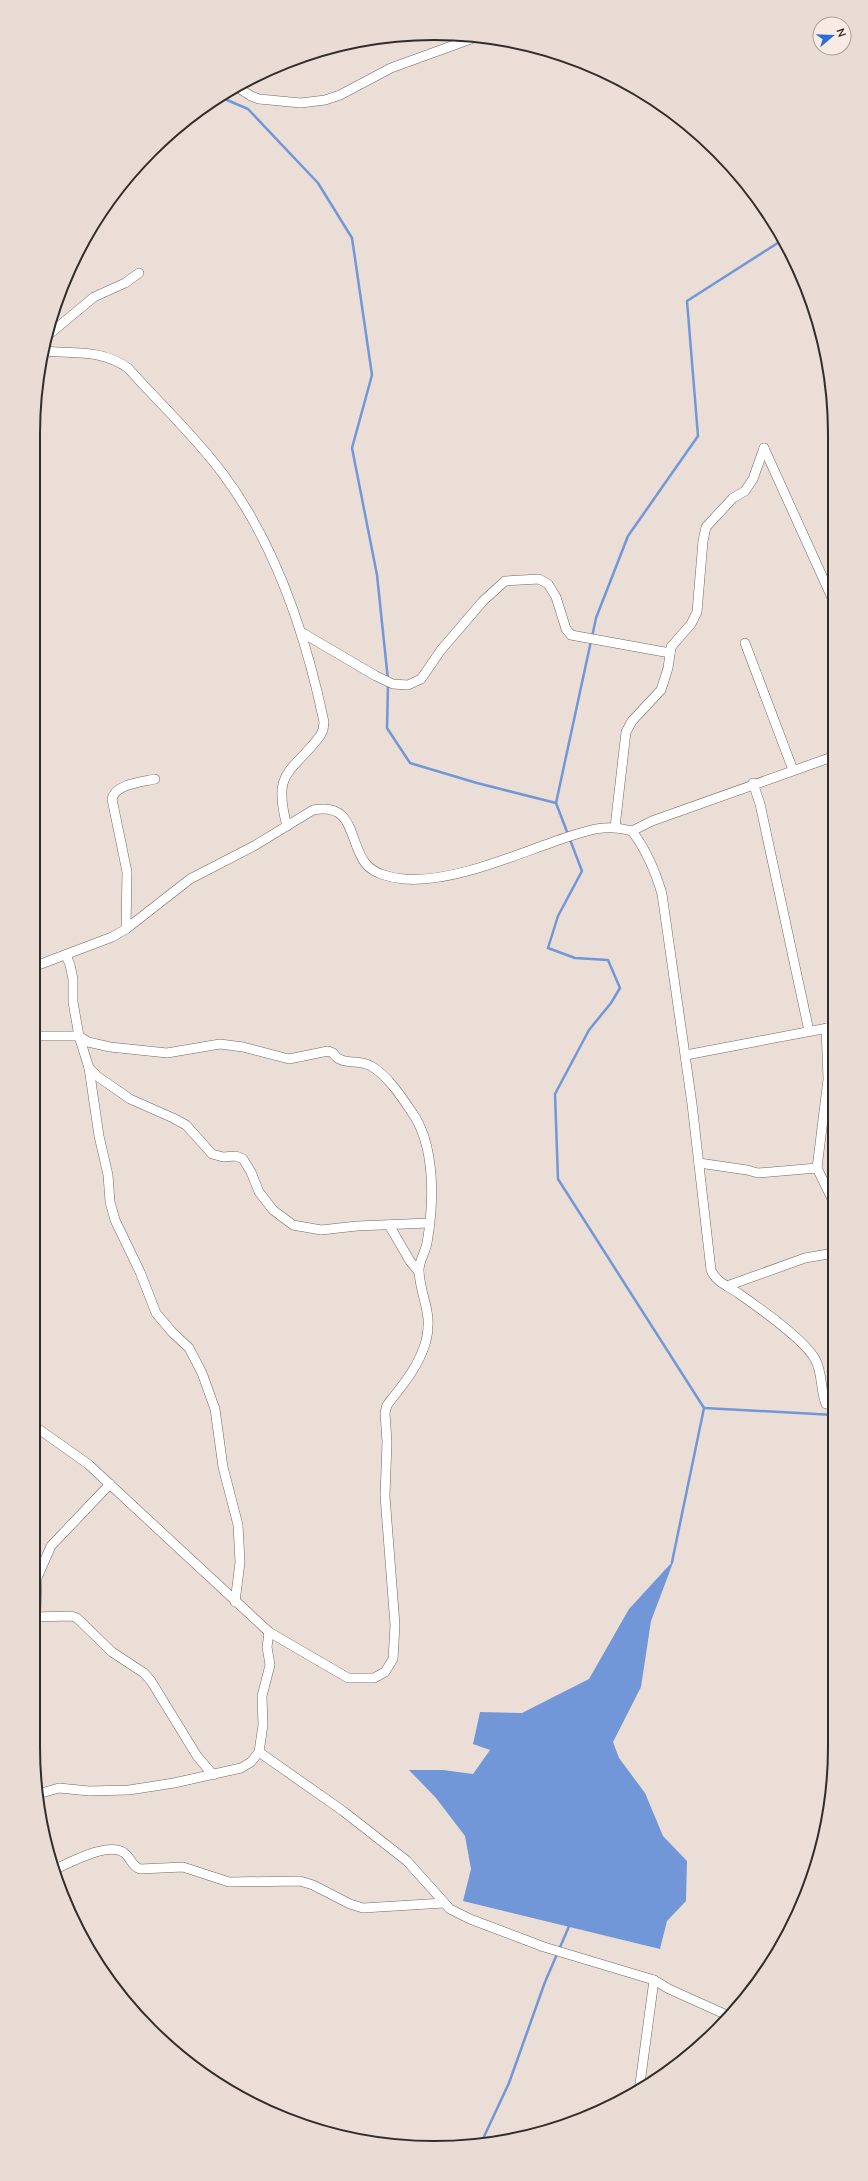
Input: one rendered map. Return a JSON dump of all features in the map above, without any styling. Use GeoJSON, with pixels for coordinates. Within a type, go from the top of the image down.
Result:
{"type":"FeatureCollection","features":[{"type":"Feature","properties":{"kind":"street"},"geometry":{"type":"LineString","coordinates":[[243,90],[251,96],[259,98],[301,103],[325,100],[340,95],[391,68],[438,49],[463,41]]}},
{"type":"Feature","properties":{"kind":"street"},"geometry":{"type":"LineString","coordinates":[[53,331],[94,297],[125,283],[139,273]]}},
{"type":"Feature","properties":{"kind":"street"},"geometry":{"type":"LineString","coordinates":[[49,351],[96,354],[116,359],[128,368],[179,423],[224,475],[258,528],[276,567],[301,632],[324,722],[323,730],[320,736],[288,770],[283,780],[282,801],[287,826]]}},
{"type":"Feature","properties":{"kind":"street"},"geometry":{"type":"LineString","coordinates":[[615,827],[626,732],[632,721],[661,690],[668,668],[670,653],[675,642],[691,624],[697,612],[702,548],[706,527],[728,503],[745,490],[754,479],[764,448],[828,589]]}},
{"type":"Feature","properties":{"kind":"street"},"geometry":{"type":"LineString","coordinates":[[301,632],[376,676],[393,684],[408,685],[421,679],[440,650],[482,601],[505,581],[539,579],[548,584],[556,597],[566,629],[571,636],[670,653]]}},
{"type":"Feature","properties":{"kind":"street"},"geometry":{"type":"LineString","coordinates":[[745,643],[793,770]]}},
{"type":"Feature","properties":{"kind":"street"},"geometry":{"type":"LineString","coordinates":[[632,831],[652,821],[753,783],[828,758]]}},
{"type":"Feature","properties":{"kind":"street"},"geometry":{"type":"LineString","coordinates":[[126,929],[127,872],[112,799],[117,790],[155,779]]}},
{"type":"Feature","properties":{"kind":"street"},"geometry":{"type":"LineString","coordinates":[[753,783],[760,804],[809,1031]]}},
{"type":"Feature","properties":{"kind":"street"},"geometry":{"type":"LineString","coordinates":[[40,965],[66,956],[112,937],[126,929],[190,879],[254,846],[313,810],[324,808],[339,814],[350,825],[358,849],[365,863],[371,869],[403,879],[432,880],[482,866],[592,829],[615,827],[632,831],[646,849],[655,867],[662,894],[686,1054],[711,1270],[714,1276],[772,1318],[815,1358],[820,1371],[822,1395],[826,1404],[828,1404]]}},
{"type":"Feature","properties":{"kind":"street"},"geometry":{"type":"LineString","coordinates":[[66,956],[73,979],[73,1002],[79,1036],[89,1068],[99,1136],[108,1175],[110,1202],[115,1220],[140,1272],[156,1313],[172,1332],[189,1348],[202,1373],[215,1409],[223,1467],[238,1525],[240,1562],[236,1602]]}},
{"type":"Feature","properties":{"kind":"street"},"geometry":{"type":"LineString","coordinates":[[686,1054],[828,1027]]}},
{"type":"Feature","properties":{"kind":"street"},"geometry":{"type":"LineString","coordinates":[[40,1036],[79,1036],[88,1042],[110,1047],[166,1053],[220,1044],[281,1055],[289,1059],[328,1051],[333,1053],[337,1059],[343,1062],[359,1062],[371,1065],[384,1078],[412,1112],[424,1133],[432,1180],[427,1244],[419,1272]]}},
{"type":"Feature","properties":{"kind":"street"},"geometry":{"type":"LineString","coordinates":[[89,1068],[97,1076],[130,1099],[186,1125],[212,1154],[223,1157],[236,1156],[243,1159],[251,1172],[259,1192],[273,1210],[293,1225],[321,1230],[429,1223]]}},
{"type":"Feature","properties":{"kind":"street"},"geometry":{"type":"LineString","coordinates":[[828,1079],[817,1168],[828,1191]]}},
{"type":"Feature","properties":{"kind":"street"},"geometry":{"type":"LineString","coordinates":[[698,1163],[758,1173],[817,1168]]}},
{"type":"Feature","properties":{"kind":"street"},"geometry":{"type":"LineString","coordinates":[[40,1430],[70,1450],[110,1484],[269,1632],[348,1678],[374,1678],[385,1672],[393,1659],[395,1625],[384,1496],[387,1442],[385,1413],[387,1405],[417,1364],[426,1341],[430,1319],[419,1272],[410,1261],[389,1225]]}},
{"type":"Feature","properties":{"kind":"street"},"geometry":{"type":"LineString","coordinates":[[727,1286],[805,1258],[828,1254]]}},
{"type":"Feature","properties":{"kind":"street"},"geometry":{"type":"LineString","coordinates":[[40,1571],[51,1546],[110,1484]]}},
{"type":"Feature","properties":{"kind":"street"},"geometry":{"type":"LineString","coordinates":[[40,1617],[71,1616],[77,1618],[112,1652],[144,1673],[151,1681],[197,1756],[213,1775]]}},
{"type":"Feature","properties":{"kind":"street"},"geometry":{"type":"LineString","coordinates":[[43,1793],[59,1788],[89,1791],[129,1790],[213,1775],[241,1768],[251,1762],[259,1752],[263,1725],[262,1696],[270,1665],[267,1646],[269,1632]]}},
{"type":"Feature","properties":{"kind":"street"},"geometry":{"type":"LineString","coordinates":[[259,1752],[343,1811],[407,1861],[450,1909],[470,1919],[544,1947],[654,1980],[669,1989],[724,2014]]}},
{"type":"Feature","properties":{"kind":"street"},"geometry":{"type":"LineString","coordinates":[[59,1867],[94,1852],[106,1849],[117,1850],[126,1854],[135,1867],[140,1869],[183,1867],[228,1882],[300,1881],[313,1885],[350,1904],[363,1908],[444,1903]]}},
{"type":"Feature","properties":{"kind":"street"},"geometry":{"type":"LineString","coordinates":[[640,2083],[654,1980]]}},
{"type":"Feature","properties":{"kind":"water"},"geometry":{"type":"Polygon","coordinates":[[[674,1560],[651,1621],[641,1687],[613,1742],[619,1758],[645,1793],[663,1836],[687,1861],[686,1901],[667,1921],[660,1949],[463,1901],[471,1869],[465,1836],[436,1798],[409,1770],[443,1770],[473,1774],[490,1750],[473,1744],[480,1712],[522,1713],[589,1679],[629,1609],[674,1560]]]}},
{"type":"Feature","properties":{"kind":"waterway"},"geometry":{"type":"LineString","coordinates":[[226,100],[248,109],[318,183],[352,238],[372,375],[352,448],[377,575],[388,680]]}},
{"type":"Feature","properties":{"kind":"waterway"},"geometry":{"type":"LineString","coordinates":[[592,637],[596,618],[628,536],[698,436],[687,301],[778,243]]}},
{"type":"Feature","properties":{"kind":"waterway"},"geometry":{"type":"LineString","coordinates":[[556,803],[591,641]]}},
{"type":"Feature","properties":{"kind":"waterway"},"geometry":{"type":"LineString","coordinates":[[388,685],[387,728],[410,763],[477,783],[556,803],[582,871],[558,916],[548,948],[575,958],[608,960],[620,988],[611,1003],[589,1030],[555,1094],[558,1179],[704,1408],[672,1562]]}},
{"type":"Feature","properties":{"kind":"waterway"},"geometry":{"type":"LineString","coordinates":[[704,1408],[828,1415]]}},
{"type":"Feature","properties":{"kind":"waterway"},"geometry":{"type":"LineString","coordinates":[[483,2138],[509,2083],[545,1982],[570,1924]]}}]}
